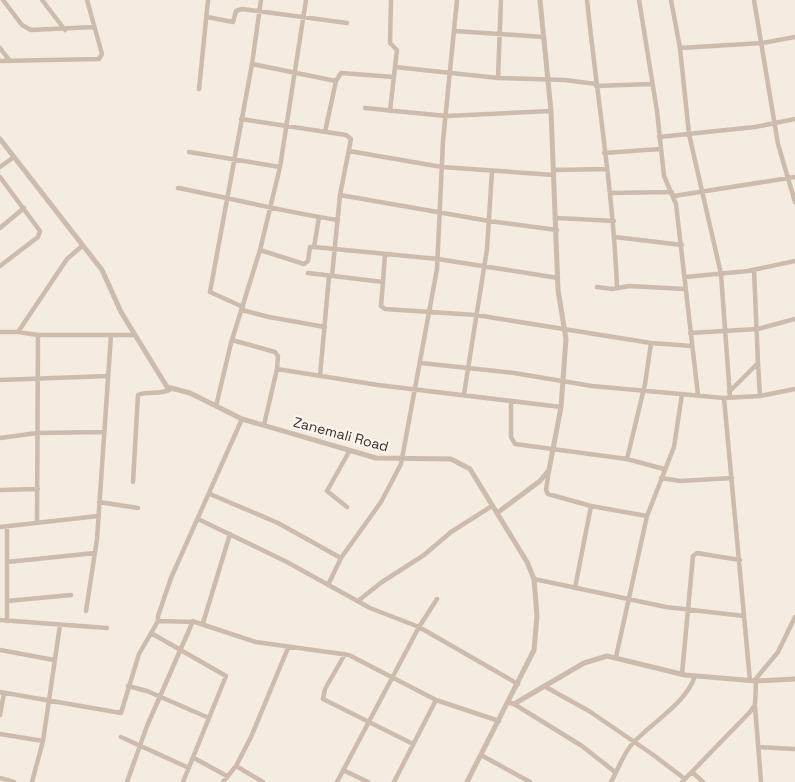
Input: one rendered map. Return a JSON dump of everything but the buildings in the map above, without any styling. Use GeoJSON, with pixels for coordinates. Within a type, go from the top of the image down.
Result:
{"type":"FeatureCollection","features":[{"type":"Feature","properties":{"kind":"street"},"geometry":{"type":"LineString","coordinates":[[3,0],[26,28],[37,31],[94,27]]}},
{"type":"Feature","properties":{"kind":"street"},"geometry":{"type":"LineString","coordinates":[[42,0],[65,30]]}},
{"type":"Feature","properties":{"kind":"street"},"geometry":{"type":"LineString","coordinates":[[0,61],[99,59],[102,54],[87,0]]}},
{"type":"Feature","properties":{"kind":"street"},"geometry":{"type":"LineString","coordinates":[[200,89],[208,0]]}},
{"type":"Feature","properties":{"kind":"street"},"geometry":{"type":"LineString","coordinates":[[261,0],[252,64],[210,292],[243,309],[269,317],[325,327]]}},
{"type":"Feature","properties":{"kind":"street"},"geometry":{"type":"LineString","coordinates":[[216,406],[232,340],[260,250],[280,167],[306,0]]}},
{"type":"Feature","properties":{"kind":"street"},"geometry":{"type":"LineString","coordinates":[[390,111],[397,50],[390,45],[391,0]]}},
{"type":"Feature","properties":{"kind":"street"},"geometry":{"type":"LineString","coordinates":[[328,585],[341,558],[381,502],[400,469],[421,363],[438,259],[442,167],[457,0]]}},
{"type":"Feature","properties":{"kind":"street"},"geometry":{"type":"LineString","coordinates":[[498,78],[501,0]]}},
{"type":"Feature","properties":{"kind":"street"},"geometry":{"type":"LineString","coordinates":[[540,0],[549,80],[557,218],[558,278],[565,327],[564,381],[547,493],[591,506],[648,516]]}},
{"type":"Feature","properties":{"kind":"street"},"geometry":{"type":"LineString","coordinates":[[588,0],[596,85],[614,221],[617,287]]}},
{"type":"Feature","properties":{"kind":"street"},"geometry":{"type":"LineString","coordinates":[[639,0],[651,84],[657,111],[664,176],[673,194],[682,245],[685,289],[698,395]]}},
{"type":"Feature","properties":{"kind":"street"},"geometry":{"type":"LineString","coordinates":[[671,0],[680,48],[689,134],[721,274],[732,478],[744,616],[753,681],[761,782]]}},
{"type":"Feature","properties":{"kind":"street"},"geometry":{"type":"LineString","coordinates":[[754,0],[774,123],[795,202]]}},
{"type":"Feature","properties":{"kind":"street"},"geometry":{"type":"LineString","coordinates":[[207,17],[232,22],[238,10],[259,11],[347,24]]}},
{"type":"Feature","properties":{"kind":"street"},"geometry":{"type":"LineString","coordinates":[[455,31],[544,37]]}},
{"type":"Feature","properties":{"kind":"street"},"geometry":{"type":"LineString","coordinates":[[680,48],[762,43],[795,37]]}},
{"type":"Feature","properties":{"kind":"street"},"geometry":{"type":"LineString","coordinates":[[0,48],[10,61]]}},
{"type":"Feature","properties":{"kind":"street"},"geometry":{"type":"LineString","coordinates":[[252,64],[336,81]]}},
{"type":"Feature","properties":{"kind":"street"},"geometry":{"type":"LineString","coordinates":[[395,67],[451,74],[596,85],[651,84]]}},
{"type":"Feature","properties":{"kind":"street"},"geometry":{"type":"LineString","coordinates":[[325,132],[336,81],[344,72],[394,77]]}},
{"type":"Feature","properties":{"kind":"street"},"geometry":{"type":"LineString","coordinates":[[366,108],[446,116],[551,111]]}},
{"type":"Feature","properties":{"kind":"street"},"geometry":{"type":"LineString","coordinates":[[241,119],[325,132],[350,138],[340,195],[320,376]]}},
{"type":"Feature","properties":{"kind":"street"},"geometry":{"type":"LineString","coordinates":[[660,137],[795,119]]}},
{"type":"Feature","properties":{"kind":"street"},"geometry":{"type":"LineString","coordinates":[[0,139],[102,270],[134,335],[162,382],[171,389],[162,393],[138,395],[133,482]]}},
{"type":"Feature","properties":{"kind":"street"},"geometry":{"type":"LineString","coordinates":[[604,153],[660,149]]}},
{"type":"Feature","properties":{"kind":"street"},"geometry":{"type":"LineString","coordinates":[[349,151],[442,167],[492,171],[554,173],[607,168]]}},
{"type":"Feature","properties":{"kind":"street"},"geometry":{"type":"LineString","coordinates":[[189,152],[280,167]]}},
{"type":"Feature","properties":{"kind":"street"},"geometry":{"type":"LineString","coordinates":[[0,166],[14,157]]}},
{"type":"Feature","properties":{"kind":"street"},"geometry":{"type":"LineString","coordinates":[[464,394],[485,266],[492,171]]}},
{"type":"Feature","properties":{"kind":"street"},"geometry":{"type":"LineString","coordinates":[[0,177],[39,228],[40,234],[0,266]]}},
{"type":"Feature","properties":{"kind":"street"},"geometry":{"type":"LineString","coordinates":[[610,193],[673,194],[795,177]]}},
{"type":"Feature","properties":{"kind":"street"},"geometry":{"type":"LineString","coordinates":[[178,188],[338,220]]}},
{"type":"Feature","properties":{"kind":"street"},"geometry":{"type":"LineString","coordinates":[[340,195],[489,222],[557,230]]}},
{"type":"Feature","properties":{"kind":"street"},"geometry":{"type":"LineString","coordinates":[[0,228],[24,208]]}},
{"type":"Feature","properties":{"kind":"street"},"geometry":{"type":"LineString","coordinates":[[314,246],[318,217]]}},
{"type":"Feature","properties":{"kind":"street"},"geometry":{"type":"LineString","coordinates":[[557,218],[614,221]]}},
{"type":"Feature","properties":{"kind":"street"},"geometry":{"type":"LineString","coordinates":[[615,237],[682,245]]}},
{"type":"Feature","properties":{"kind":"street"},"geometry":{"type":"LineString","coordinates":[[18,332],[67,259],[82,246]]}},
{"type":"Feature","properties":{"kind":"street"},"geometry":{"type":"LineString","coordinates":[[260,250],[304,264],[308,261],[310,247],[314,246],[438,259],[558,278]]}},
{"type":"Feature","properties":{"kind":"street"},"geometry":{"type":"LineString","coordinates":[[385,254],[382,308],[476,314],[565,327],[652,343],[692,346]]}},
{"type":"Feature","properties":{"kind":"street"},"geometry":{"type":"LineString","coordinates":[[685,277],[754,270],[795,261]]}},
{"type":"Feature","properties":{"kind":"street"},"geometry":{"type":"LineString","coordinates":[[754,270],[760,396]]}},
{"type":"Feature","properties":{"kind":"street"},"geometry":{"type":"LineString","coordinates":[[308,273],[383,282]]}},
{"type":"Feature","properties":{"kind":"street"},"geometry":{"type":"LineString","coordinates":[[597,287],[612,289],[617,287],[685,289]]}},
{"type":"Feature","properties":{"kind":"street"},"geometry":{"type":"LineString","coordinates":[[690,334],[725,333],[758,329],[795,319]]}},
{"type":"Feature","properties":{"kind":"street"},"geometry":{"type":"LineString","coordinates":[[0,332],[38,335],[134,335]]}},
{"type":"Feature","properties":{"kind":"street"},"geometry":{"type":"LineString","coordinates":[[37,522],[38,335]]}},
{"type":"Feature","properties":{"kind":"street"},"geometry":{"type":"LineString","coordinates":[[86,611],[95,553],[112,335]]}},
{"type":"Feature","properties":{"kind":"street"},"geometry":{"type":"LineString","coordinates":[[232,340],[275,352],[278,356],[277,369],[264,426]]}},
{"type":"Feature","properties":{"kind":"street"},"geometry":{"type":"LineString","coordinates":[[627,459],[644,390],[652,343]]}},
{"type":"Feature","properties":{"kind":"street"},"geometry":{"type":"LineString","coordinates":[[421,363],[468,367],[564,381],[682,394],[760,396],[795,389]]}},
{"type":"Feature","properties":{"kind":"street"},"geometry":{"type":"LineString","coordinates":[[728,396],[758,363]]}},
{"type":"Feature","properties":{"kind":"street"},"geometry":{"type":"LineString","coordinates":[[277,369],[561,407]]}},
{"type":"Feature","properties":{"kind":"street"},"geometry":{"type":"LineString","coordinates":[[0,380],[108,376]]}},
{"type":"Feature","properties":{"kind":"street","name":"Zanemali Road"},"geometry":{"type":"LineString","coordinates":[[171,389],[190,393],[242,418],[264,426],[376,458],[451,459],[460,462],[470,469],[527,562],[534,579],[537,616],[534,650],[511,703],[499,721],[467,782]]}},
{"type":"Feature","properties":{"kind":"street"},"geometry":{"type":"LineString","coordinates":[[616,656],[648,516],[664,468],[668,465],[674,447],[682,394]]}},
{"type":"Feature","properties":{"kind":"street"},"geometry":{"type":"LineString","coordinates":[[511,401],[511,437],[513,443],[627,459],[664,468]]}},
{"type":"Feature","properties":{"kind":"street"},"geometry":{"type":"LineString","coordinates":[[0,715],[2,692],[50,699],[119,713],[124,708],[128,686],[139,654],[158,621],[171,578],[210,494],[242,418]]}},
{"type":"Feature","properties":{"kind":"street"},"geometry":{"type":"LineString","coordinates":[[0,438],[38,433],[104,432]]}},
{"type":"Feature","properties":{"kind":"street"},"geometry":{"type":"LineString","coordinates":[[347,507],[327,491],[350,450]]}},
{"type":"Feature","properties":{"kind":"street"},"geometry":{"type":"LineString","coordinates":[[497,513],[540,481],[549,470]]}},
{"type":"Feature","properties":{"kind":"street"},"geometry":{"type":"LineString","coordinates":[[661,478],[680,481],[732,478]]}},
{"type":"Feature","properties":{"kind":"street"},"geometry":{"type":"LineString","coordinates":[[0,490],[38,489]]}},
{"type":"Feature","properties":{"kind":"street"},"geometry":{"type":"LineString","coordinates":[[210,494],[278,522],[341,558]]}},
{"type":"Feature","properties":{"kind":"street"},"geometry":{"type":"LineString","coordinates":[[99,502],[138,508]]}},
{"type":"Feature","properties":{"kind":"street"},"geometry":{"type":"LineString","coordinates":[[358,602],[382,582],[424,555],[451,532],[492,506]]}},
{"type":"Feature","properties":{"kind":"street"},"geometry":{"type":"LineString","coordinates":[[576,588],[591,506]]}},
{"type":"Feature","properties":{"kind":"street"},"geometry":{"type":"LineString","coordinates":[[0,528],[98,516]]}},
{"type":"Feature","properties":{"kind":"street"},"geometry":{"type":"LineString","coordinates":[[198,519],[358,602],[419,627],[518,684]]}},
{"type":"Feature","properties":{"kind":"street"},"geometry":{"type":"LineString","coordinates":[[7,527],[7,621]]}},
{"type":"Feature","properties":{"kind":"street"},"geometry":{"type":"LineString","coordinates":[[203,623],[230,534]]}},
{"type":"Feature","properties":{"kind":"street"},"geometry":{"type":"LineString","coordinates":[[7,562],[95,553]]}},
{"type":"Feature","properties":{"kind":"street"},"geometry":{"type":"LineString","coordinates":[[682,674],[694,554],[740,560]]}},
{"type":"Feature","properties":{"kind":"street"},"geometry":{"type":"LineString","coordinates":[[534,579],[628,600],[687,610],[744,616]]}},
{"type":"Feature","properties":{"kind":"street"},"geometry":{"type":"LineString","coordinates":[[8,601],[71,595]]}},
{"type":"Feature","properties":{"kind":"street"},"geometry":{"type":"LineString","coordinates":[[337,782],[419,627],[437,599]]}},
{"type":"Feature","properties":{"kind":"street"},"geometry":{"type":"LineString","coordinates":[[753,681],[778,652],[795,617]]}},
{"type":"Feature","properties":{"kind":"street"},"geometry":{"type":"LineString","coordinates":[[0,620],[60,626],[107,628]]}},
{"type":"Feature","properties":{"kind":"street"},"geometry":{"type":"LineString","coordinates":[[158,621],[193,621],[256,642],[288,648],[345,654],[436,700],[499,721]]}},
{"type":"Feature","properties":{"kind":"street"},"geometry":{"type":"LineString","coordinates":[[127,782],[140,745],[193,621]]}},
{"type":"Feature","properties":{"kind":"street"},"geometry":{"type":"LineString","coordinates":[[32,782],[43,741],[60,626]]}},
{"type":"Feature","properties":{"kind":"street"},"geometry":{"type":"LineString","coordinates":[[151,633],[226,676],[183,782]]}},
{"type":"Feature","properties":{"kind":"street"},"geometry":{"type":"LineString","coordinates":[[223,782],[236,766],[261,716],[288,648]]}},
{"type":"Feature","properties":{"kind":"street"},"geometry":{"type":"LineString","coordinates":[[0,650],[54,660]]}},
{"type":"Feature","properties":{"kind":"street"},"geometry":{"type":"LineString","coordinates":[[345,654],[325,689],[323,699],[413,744]]}},
{"type":"Feature","properties":{"kind":"street"},"geometry":{"type":"LineString","coordinates":[[511,703],[594,659],[607,656],[616,656],[695,676],[753,681],[795,679]]}},
{"type":"Feature","properties":{"kind":"street"},"geometry":{"type":"LineString","coordinates":[[611,782],[634,742],[674,706],[692,685],[695,676]]}},
{"type":"Feature","properties":{"kind":"street"},"geometry":{"type":"LineString","coordinates":[[128,686],[161,697],[209,718]]}},
{"type":"Feature","properties":{"kind":"street"},"geometry":{"type":"LineString","coordinates":[[544,686],[589,711],[634,742],[683,781],[755,705]]}},
{"type":"Feature","properties":{"kind":"street"},"geometry":{"type":"LineString","coordinates":[[394,782],[436,700]]}},
{"type":"Feature","properties":{"kind":"street"},"geometry":{"type":"LineString","coordinates":[[511,703],[588,751],[616,772]]}},
{"type":"Feature","properties":{"kind":"street"},"geometry":{"type":"LineString","coordinates":[[0,734],[43,741]]}},
{"type":"Feature","properties":{"kind":"street"},"geometry":{"type":"LineString","coordinates":[[121,737],[189,768]]}},
{"type":"Feature","properties":{"kind":"street"},"geometry":{"type":"LineString","coordinates":[[758,748],[795,750]]}},
{"type":"Feature","properties":{"kind":"street"},"geometry":{"type":"LineString","coordinates":[[481,755],[530,782]]}},
{"type":"Feature","properties":{"kind":"street"},"geometry":{"type":"LineString","coordinates":[[194,758],[227,776]]}},
{"type":"Feature","properties":{"kind":"street"},"geometry":{"type":"LineString","coordinates":[[236,766],[263,782]]}},
{"type":"Feature","properties":{"kind":"street"},"geometry":{"type":"LineString","coordinates":[[343,770],[368,782]]}},
{"type":"Feature","properties":{"kind":"street"},"geometry":{"type":"LineString","coordinates":[[692,772],[703,782]]}},
{"type":"Feature","properties":{"kind":"street"},"geometry":{"type":"LineString","coordinates":[[0,778],[14,782]]}}]}
